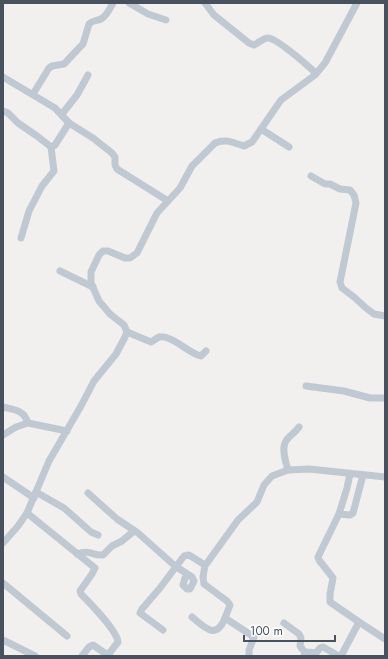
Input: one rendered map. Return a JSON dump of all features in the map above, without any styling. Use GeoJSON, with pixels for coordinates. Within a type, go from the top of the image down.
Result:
{"type":"FeatureCollection","features":[{"type":"Feature","properties":{"kind":"street"},"geometry":{"type":"LineString","coordinates":[[33,94],[45,73],[52,66],[64,64],[68,61],[83,44],[89,24],[104,18],[113,3]]}},
{"type":"Feature","properties":{"kind":"street"},"geometry":{"type":"LineString","coordinates":[[129,3],[148,14],[166,20]]}},
{"type":"Feature","properties":{"kind":"street"},"geometry":{"type":"LineString","coordinates":[[205,3],[214,15],[249,43],[254,45],[266,38],[271,38],[280,43],[316,73]]}},
{"type":"Feature","properties":{"kind":"street"},"geometry":{"type":"LineString","coordinates":[[3,543],[27,514],[49,461],[94,381],[116,354],[126,337],[127,332],[124,325],[110,314],[99,301],[93,287],[91,272],[99,255],[103,251],[108,251],[125,258],[130,258],[137,253],[157,213],[180,188],[192,166],[215,143],[226,140],[244,146],[252,142],[281,100],[309,80],[316,73],[324,62],[357,3]]}},
{"type":"Feature","properties":{"kind":"street"},"geometry":{"type":"LineString","coordinates":[[62,114],[77,95],[88,75]]}},
{"type":"Feature","properties":{"kind":"street"},"geometry":{"type":"LineString","coordinates":[[3,77],[55,108],[69,123],[93,138],[112,153],[115,157],[115,167],[120,172],[168,201]]}},
{"type":"Feature","properties":{"kind":"street"},"geometry":{"type":"LineString","coordinates":[[3,112],[8,113],[18,123],[50,147],[54,171],[42,186],[29,211],[21,238]]}},
{"type":"Feature","properties":{"kind":"street"},"geometry":{"type":"LineString","coordinates":[[50,147],[56,145],[69,123]]}},
{"type":"Feature","properties":{"kind":"street"},"geometry":{"type":"LineString","coordinates":[[261,129],[289,147]]}},
{"type":"Feature","properties":{"kind":"street"},"geometry":{"type":"LineString","coordinates":[[311,176],[325,184],[330,184],[340,189],[350,190],[354,195],[356,203],[340,282],[341,286],[374,314],[385,316]]}},
{"type":"Feature","properties":{"kind":"street"},"geometry":{"type":"LineString","coordinates":[[60,271],[93,287]]}},
{"type":"Feature","properties":{"kind":"street"},"geometry":{"type":"LineString","coordinates":[[127,332],[151,342],[159,337],[166,338],[184,346],[196,355],[202,356],[206,352]]}},
{"type":"Feature","properties":{"kind":"street"},"geometry":{"type":"LineString","coordinates":[[306,386],[344,391],[370,398],[385,398]]}},
{"type":"Feature","properties":{"kind":"street"},"geometry":{"type":"LineString","coordinates":[[3,407],[22,413],[26,417],[28,423]]}},
{"type":"Feature","properties":{"kind":"street"},"geometry":{"type":"LineString","coordinates":[[3,434],[28,423],[66,431]]}},
{"type":"Feature","properties":{"kind":"street"},"geometry":{"type":"LineString","coordinates":[[288,470],[284,445],[299,427]]}},
{"type":"Feature","properties":{"kind":"street"},"geometry":{"type":"LineString","coordinates":[[192,617],[209,631],[214,631],[219,628],[225,618],[230,605],[227,601],[204,584],[203,577],[205,565],[238,520],[257,502],[267,480],[272,476],[288,470],[309,469],[385,477]]}},
{"type":"Feature","properties":{"kind":"street"},"geometry":{"type":"LineString","coordinates":[[350,474],[339,514],[319,554],[319,560],[333,578],[330,602],[385,639]]}},
{"type":"Feature","properties":{"kind":"street"},"geometry":{"type":"LineString","coordinates":[[339,514],[350,515],[353,513],[363,475]]}},
{"type":"Feature","properties":{"kind":"street"},"geometry":{"type":"LineString","coordinates":[[3,477],[35,495],[64,508],[91,532],[98,535]]}},
{"type":"Feature","properties":{"kind":"street"},"geometry":{"type":"LineString","coordinates":[[88,493],[117,519],[134,530],[175,566],[188,575]]}},
{"type":"Feature","properties":{"kind":"street"},"geometry":{"type":"LineString","coordinates":[[27,514],[95,568],[80,591],[102,617],[118,640],[116,646],[108,656],[93,645],[89,647],[82,656]]}},
{"type":"Feature","properties":{"kind":"street"},"geometry":{"type":"LineString","coordinates":[[77,554],[86,551],[97,555],[103,554],[112,546],[122,541],[134,530]]}},
{"type":"Feature","properties":{"kind":"street"},"geometry":{"type":"LineString","coordinates":[[163,630],[140,613],[184,556],[189,555],[205,565]]}},
{"type":"Feature","properties":{"kind":"street"},"geometry":{"type":"LineString","coordinates":[[3,583],[68,636]]}},
{"type":"Feature","properties":{"kind":"street"},"geometry":{"type":"LineString","coordinates":[[225,618],[253,635],[254,639],[249,650],[249,656]]}},
{"type":"Feature","properties":{"kind":"street"},"geometry":{"type":"LineString","coordinates":[[284,623],[299,634],[301,638],[300,646],[304,655],[307,652],[316,653],[323,647],[340,656],[359,622]]}},
{"type":"Feature","properties":{"kind":"street"},"geometry":{"type":"LineString","coordinates":[[3,640],[35,656]]}}]}
